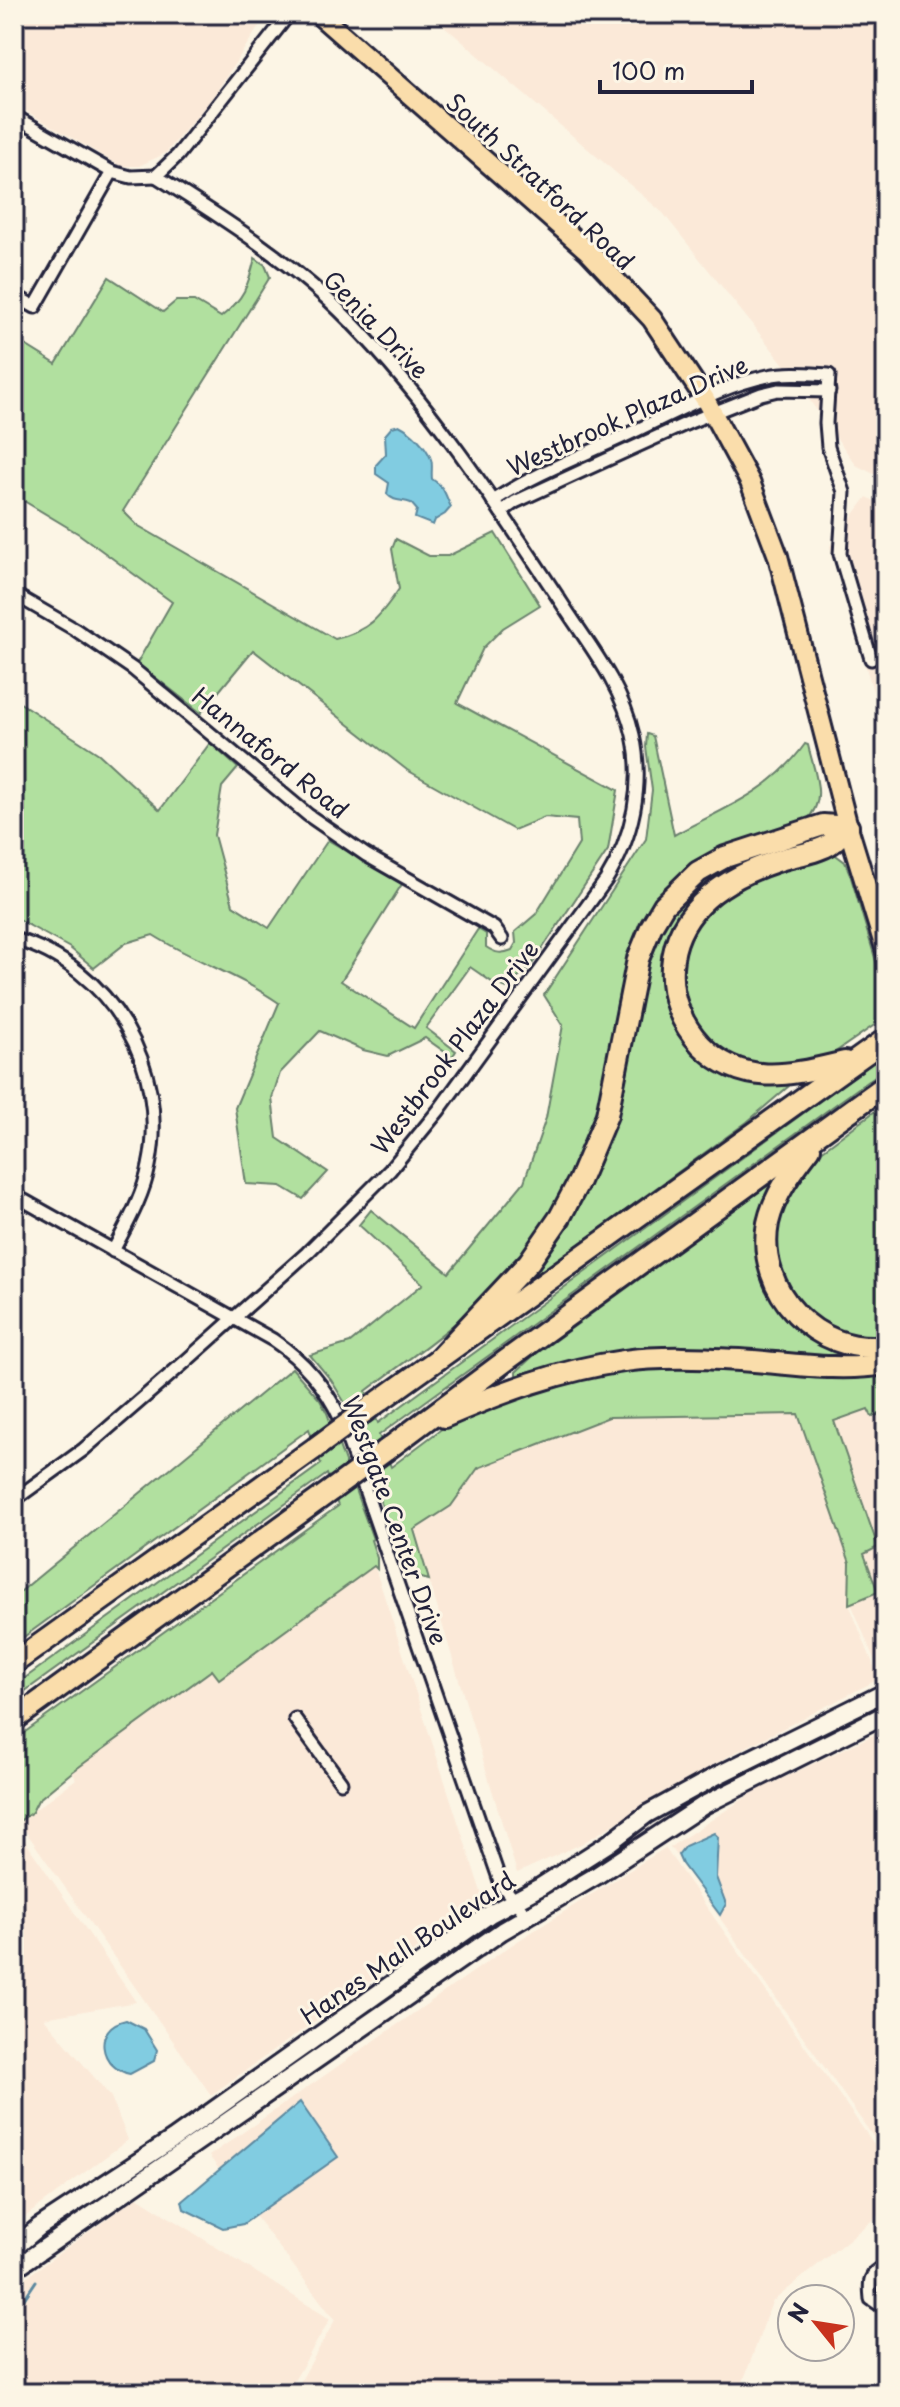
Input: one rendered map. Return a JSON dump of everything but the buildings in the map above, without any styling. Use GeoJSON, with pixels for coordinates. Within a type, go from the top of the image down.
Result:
{"type":"FeatureCollection","features":[{"type":"Feature","properties":{"kind":"highway"},"geometry":{"type":"LineString","coordinates":[[438,1359],[529,1262],[551,1232],[574,1191],[607,1115],[638,959],[664,905],[698,872],[725,857],[823,825],[848,827]]}},
{"type":"Feature","properties":{"kind":"highway"},"geometry":{"type":"LineString","coordinates":[[848,827],[828,845],[747,872],[714,891],[696,908],[682,931],[675,947],[672,973],[676,1001],[690,1032],[711,1054],[737,1068],[766,1076],[783,1076],[857,1059]]}},
{"type":"Feature","properties":{"kind":"highway"},"geometry":{"type":"LineString","coordinates":[[14,1663],[886,1039]]}},
{"type":"Feature","properties":{"kind":"highway"},"geometry":{"type":"LineString","coordinates":[[14,1720],[886,1085]]}},
{"type":"Feature","properties":{"kind":"highway"},"geometry":{"type":"LineString","coordinates":[[823,1131],[795,1167],[777,1198],[768,1224],[767,1250],[772,1275],[787,1303],[812,1328],[848,1343],[886,1346]]}},
{"type":"Feature","properties":{"kind":"highway"},"geometry":{"type":"LineString","coordinates":[[414,1430],[497,1394],[546,1377],[623,1361],[741,1360],[827,1368],[886,1364]]}},
{"type":"Feature","properties":{"kind":"main road","name":"South Stratford Road"},"geometry":{"type":"LineString","coordinates":[[318,14],[588,251],[652,319],[709,406],[750,482],[778,556],[848,827],[886,951]]}},
{"type":"Feature","properties":{"kind":"main road","name":"Hanes Mall Boulevard"},"geometry":{"type":"LineString","coordinates":[[14,2248],[39,2227],[173,2139],[419,1963],[513,1900],[540,1887],[609,1843],[647,1814],[718,1775],[886,1692]]}},
{"type":"Feature","properties":{"kind":"main road","name":"Hanes Mall Boulevard"},"geometry":{"type":"LineString","coordinates":[[14,2269],[527,1916],[596,1876],[704,1805],[886,1714]]}},
{"type":"Feature","properties":{"kind":"street"},"geometry":{"type":"LineString","coordinates":[[14,116],[112,172],[131,177],[156,176],[178,155],[289,14]]}},
{"type":"Feature","properties":{"kind":"street"},"geometry":{"type":"LineString","coordinates":[[14,295],[35,307],[112,172]]}},
{"type":"Feature","properties":{"kind":"street","name":"Genia Drive"},"geometry":{"type":"LineString","coordinates":[[156,176],[259,245],[350,320],[425,408],[497,506]]}},
{"type":"Feature","properties":{"kind":"street","name":"Westbrook Plaza Drive"},"geometry":{"type":"LineString","coordinates":[[14,1500],[83,1450],[349,1212],[413,1143],[606,880],[626,840],[636,803],[635,747],[627,715],[612,681],[497,506],[515,502],[568,477],[767,376],[829,375],[829,391],[778,390],[709,406]]}},
{"type":"Feature","properties":{"kind":"street"},"geometry":{"type":"LineString","coordinates":[[829,391],[826,423],[828,447],[844,492],[840,554],[871,659]]}},
{"type":"Feature","properties":{"kind":"street","name":"Hannaford Road"},"geometry":{"type":"LineString","coordinates":[[14,594],[76,630],[133,669],[308,815],[366,855],[494,928],[502,939]]}},
{"type":"Feature","properties":{"kind":"street"},"geometry":{"type":"LineString","coordinates":[[14,939],[55,957],[92,985],[120,1016],[142,1057],[154,1116],[151,1155],[136,1207],[113,1251]]}},
{"type":"Feature","properties":{"kind":"street","name":"Westgate Center Drive"},"geometry":{"type":"LineString","coordinates":[[14,1195],[273,1340],[300,1361],[319,1383],[335,1409],[501,1884],[527,1916]]}},
{"type":"Feature","properties":{"kind":"street"},"geometry":{"type":"LineString","coordinates":[[295,1719],[341,1782]]}},
{"type":"Feature","properties":{"kind":"street"},"geometry":{"type":"LineString","coordinates":[[886,2266],[874,2271],[869,2280],[871,2299],[886,2309]]}},
{"type":"Feature","properties":{"kind":"shaded area"},"geometry":{"type":"Polygon","coordinates":[[[14,14],[267,14],[213,97],[166,153],[139,166],[120,166],[14,104],[14,14]]]}},
{"type":"Feature","properties":{"kind":"shaded area"},"geometry":{"type":"Polygon","coordinates":[[[430,14],[886,14],[886,480],[856,465],[783,363],[663,213],[430,14]]]}},
{"type":"Feature","properties":{"kind":"shaded area"},"geometry":{"type":"Polygon","coordinates":[[[867,497],[886,507],[886,735],[830,546],[867,497]]]}},
{"type":"Feature","properties":{"kind":"shaded area"},"geometry":{"type":"Polygon","coordinates":[[[868,1409],[872,1417],[886,1412],[886,1679],[883,1681],[851,1603],[877,1592],[864,1554],[878,1547],[834,1421],[868,1409]]]}},
{"type":"Feature","properties":{"kind":"shaded area"},"geometry":{"type":"Polygon","coordinates":[[[798,1414],[850,1563],[849,1604],[879,1679],[727,1757],[581,1844],[517,1873],[414,1530],[451,1506],[478,1468],[609,1417],[798,1414]]]}},
{"type":"Feature","properties":{"kind":"shaded area"},"geometry":{"type":"Polygon","coordinates":[[[374,1565],[484,1901],[211,2095],[19,1822],[76,1779],[72,1772],[213,1670],[219,1679],[374,1565]]]}},
{"type":"Feature","properties":{"kind":"shaded area"},"geometry":{"type":"Polygon","coordinates":[[[886,1729],[886,2155],[670,1847],[754,1792],[886,1729]]]}},
{"type":"Feature","properties":{"kind":"shaded area"},"geometry":{"type":"Polygon","coordinates":[[[14,1825],[136,2002],[44,2018],[111,2097],[128,2140],[14,2225],[14,1825]]]}},
{"type":"Feature","properties":{"kind":"shaded area"},"geometry":{"type":"Polygon","coordinates":[[[665,1848],[886,2161],[886,2209],[795,2283],[776,2283],[776,2299],[772,2302],[739,2393],[294,2393],[335,2320],[209,2156],[513,1944],[665,1848]]]}},
{"type":"Feature","properties":{"kind":"shaded area"},"geometry":{"type":"Polygon","coordinates":[[[137,2197],[330,2319],[287,2393],[14,2393],[14,2286],[137,2197]]]}},
{"type":"Feature","properties":{"kind":"green space"},"geometry":{"type":"Polygon","coordinates":[[[255,258],[265,265],[270,277],[123,511],[137,525],[335,639],[357,632],[372,622],[399,589],[392,549],[396,539],[429,556],[448,556],[495,533],[540,605],[503,628],[483,648],[457,703],[618,790],[608,850],[530,967],[507,988],[470,967],[426,1028],[456,1051],[452,1057],[425,1038],[388,1056],[363,1050],[320,1031],[280,1073],[272,1098],[277,1138],[328,1172],[303,1199],[281,1186],[246,1184],[235,1108],[279,1003],[153,935],[126,943],[94,968],[70,948],[14,917],[14,699],[99,754],[160,810],[210,743],[238,768],[222,787],[214,835],[233,905],[269,928],[328,840],[402,884],[341,981],[414,1028],[478,929],[486,934],[486,947],[499,953],[512,950],[516,943],[515,932],[536,914],[579,844],[577,820],[545,817],[514,830],[407,770],[253,650],[201,713],[137,663],[172,602],[79,534],[14,495],[14,338],[56,364],[109,277],[163,312],[176,301],[194,301],[221,317],[244,291],[255,258]]]}},
{"type":"Feature","properties":{"kind":"green space"},"geometry":{"type":"Polygon","coordinates":[[[647,734],[653,736],[674,835],[762,787],[792,761],[805,744],[808,745],[818,786],[816,804],[805,821],[691,867],[660,898],[624,989],[620,989],[605,1075],[591,1126],[575,1167],[554,1206],[530,1244],[487,1294],[437,1338],[366,1391],[378,1423],[886,1053],[886,1068],[379,1435],[391,1467],[444,1427],[495,1401],[620,1368],[707,1368],[830,1378],[886,1374],[886,1412],[872,1417],[868,1409],[834,1421],[878,1547],[864,1554],[878,1592],[849,1604],[850,1563],[798,1414],[609,1417],[478,1468],[451,1506],[414,1530],[429,1580],[410,1575],[405,1570],[345,1403],[310,1355],[350,1343],[423,1284],[359,1225],[371,1210],[449,1273],[524,1182],[546,1118],[563,1025],[544,995],[646,839],[652,790],[647,734]]]}},
{"type":"Feature","properties":{"kind":"green space"},"geometry":{"type":"Polygon","coordinates":[[[833,853],[845,862],[850,874],[883,985],[886,1017],[831,1055],[789,1070],[739,1063],[703,1039],[677,984],[689,927],[731,886],[833,853]]]}},
{"type":"Feature","properties":{"kind":"green space"},"geometry":{"type":"Polygon","coordinates":[[[706,877],[712,882],[670,938],[684,1032],[789,1086],[747,1122],[527,1282],[523,1277],[568,1217],[650,945],[672,903],[706,877]]]}},
{"type":"Feature","properties":{"kind":"green space"},"geometry":{"type":"Polygon","coordinates":[[[886,1103],[886,1339],[844,1337],[803,1313],[775,1264],[777,1211],[800,1171],[820,1152],[886,1103]]]}},
{"type":"Feature","properties":{"kind":"green space"},"geometry":{"type":"Polygon","coordinates":[[[770,1184],[774,1189],[773,1295],[864,1358],[733,1351],[516,1378],[516,1372],[532,1357],[770,1184]]]}},
{"type":"Feature","properties":{"kind":"green space"},"geometry":{"type":"Polygon","coordinates":[[[292,1368],[320,1400],[327,1413],[373,1539],[377,1569],[374,1566],[219,1679],[212,1670],[72,1772],[38,1800],[32,1812],[14,1825],[14,1740],[338,1506],[327,1474],[14,1699],[14,1686],[321,1464],[309,1429],[14,1644],[14,1597],[292,1368]]]}},
{"type":"Feature","properties":{"kind":"water"},"geometry":{"type":"Polygon","coordinates":[[[399,425],[426,449],[432,461],[432,479],[442,488],[451,507],[433,525],[415,518],[417,510],[411,503],[390,497],[387,494],[389,483],[376,474],[376,465],[386,454],[385,435],[392,427],[399,425]]]}},
{"type":"Feature","properties":{"kind":"water"},"geometry":{"type":"Polygon","coordinates":[[[714,1833],[718,1837],[716,1877],[726,1904],[720,1915],[678,1855],[685,1846],[714,1833]]]}},
{"type":"Feature","properties":{"kind":"water"},"geometry":{"type":"Polygon","coordinates":[[[126,2020],[144,2029],[157,2050],[154,2061],[130,2074],[112,2064],[104,2047],[108,2031],[126,2020]]]}},
{"type":"Feature","properties":{"kind":"water"},"geometry":{"type":"Polygon","coordinates":[[[300,2102],[338,2157],[243,2224],[223,2228],[184,2209],[182,2201],[300,2102]]]}},
{"type":"Feature","properties":{"kind":"waterway"},"geometry":{"type":"LineString","coordinates":[[14,2314],[36,2281]]}}]}
